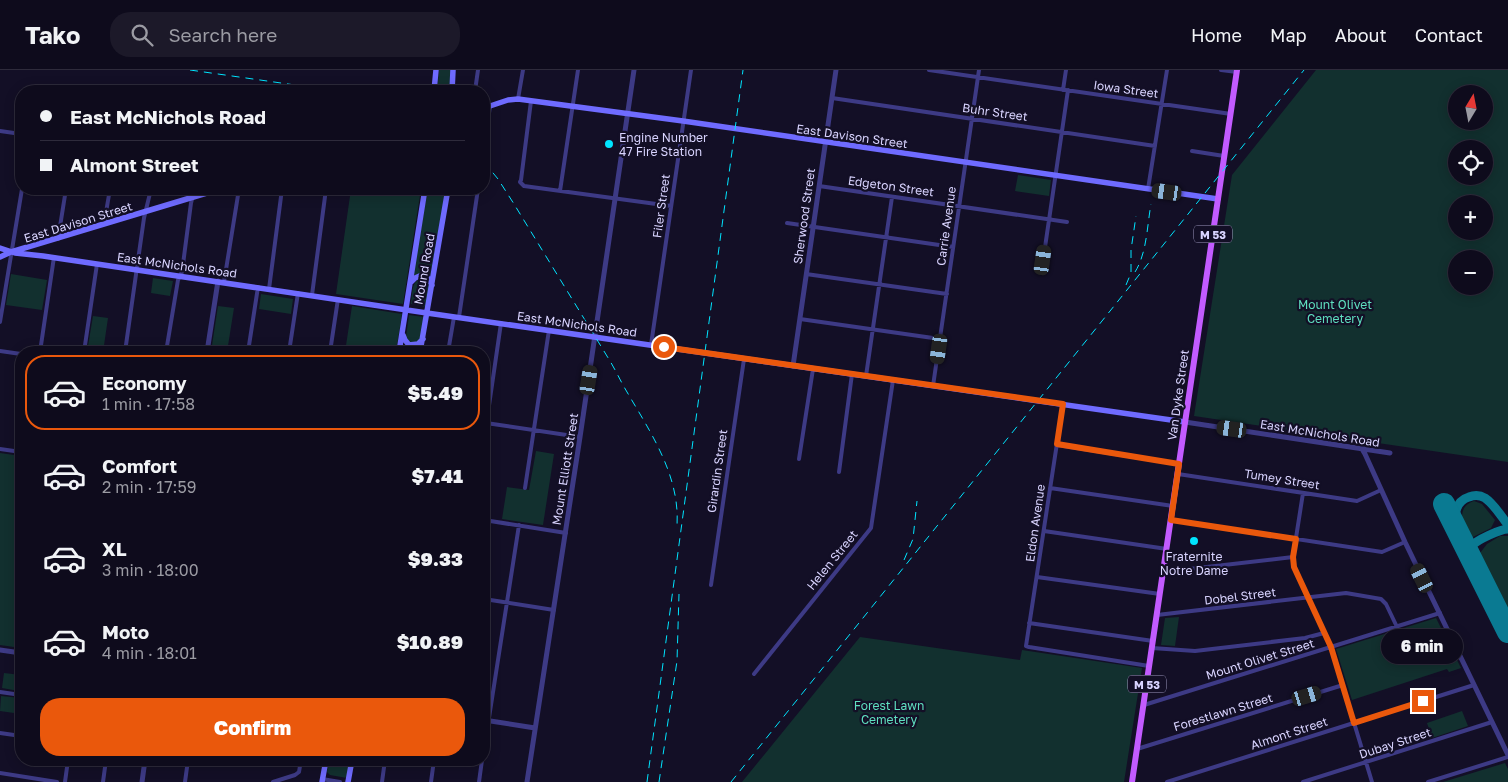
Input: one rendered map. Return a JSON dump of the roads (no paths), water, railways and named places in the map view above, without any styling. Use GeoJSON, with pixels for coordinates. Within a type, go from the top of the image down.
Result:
{"type":"FeatureCollection","features":[{"type":"Feature","properties":{"kind":"main road"},"geometry":{"type":"LineString","coordinates":[[435,85],[436,70]]}},
{"type":"Feature","properties":{"kind":"main road"},"geometry":{"type":"LineString","coordinates":[[452,85],[453,70]]}},
{"type":"Feature","properties":{"kind":"main road","name":"Van Dyke Street"},"geometry":{"type":"LineString","coordinates":[[1132,782],[1237,71]]}},
{"type":"Feature","properties":{"kind":"main road","name":"East Davison Street"},"geometry":{"type":"LineString","coordinates":[[490,106],[518,99],[683,121],[1218,199]]}},
{"type":"Feature","properties":{"kind":"main road","name":"East Davison Street"},"geometry":{"type":"LineString","coordinates":[[0,256],[200,195]]}},
{"type":"Feature","properties":{"kind":"main road","name":"Mound Road"},"geometry":{"type":"LineString","coordinates":[[400,346],[423,195]]}},
{"type":"Feature","properties":{"kind":"main road","name":"Mound Road"},"geometry":{"type":"LineString","coordinates":[[421,346],[447,195]]}},
{"type":"Feature","properties":{"kind":"main road"},"geometry":{"type":"LineString","coordinates":[[42,243],[41,251],[43,256]]}},
{"type":"Feature","properties":{"kind":"main road","name":"East McNichols Road"},"geometry":{"type":"LineString","coordinates":[[0,248],[19,254],[1185,422]]}},
{"type":"Feature","properties":{"kind":"main road"},"geometry":{"type":"LineString","coordinates":[[410,283],[422,275],[428,278],[432,285]]}},
{"type":"Feature","properties":{"kind":"main road"},"geometry":{"type":"LineString","coordinates":[[402,333],[409,345],[418,344],[423,339]]}},
{"type":"Feature","properties":{"kind":"main road"},"geometry":{"type":"LineString","coordinates":[[322,781],[325,766]]}},
{"type":"Feature","properties":{"kind":"main road"},"geometry":{"type":"LineString","coordinates":[[348,782],[351,766]]}},
{"type":"Feature","properties":{"kind":"street"},"geometry":{"type":"LineString","coordinates":[[476,85],[478,70]]}},
{"type":"Feature","properties":{"kind":"street"},"geometry":{"type":"LineString","coordinates":[[518,99],[523,70]]}},
{"type":"Feature","properties":{"kind":"street"},"geometry":{"type":"LineString","coordinates":[[560,191],[578,70]]}},
{"type":"Feature","properties":{"kind":"street","name":"Mount Elliott Street"},"geometry":{"type":"LineString","coordinates":[[527,782],[566,533],[634,70]]}},
{"type":"Feature","properties":{"kind":"street","name":"Filer Street"},"geometry":{"type":"LineString","coordinates":[[651,345],[690,70]]}},
{"type":"Feature","properties":{"kind":"street","name":"Sherwood Street"},"geometry":{"type":"LineString","coordinates":[[793,366],[836,70]]}},
{"type":"Feature","properties":{"kind":"street","name":"Iowa Street"},"geometry":{"type":"LineString","coordinates":[[929,70],[1231,114]]}},
{"type":"Feature","properties":{"kind":"street","name":"Carrie Avenue"},"geometry":{"type":"LineString","coordinates":[[933,386],[979,70]]}},
{"type":"Feature","properties":{"kind":"street"},"geometry":{"type":"LineString","coordinates":[[1043,260],[1062,132],[1066,70]]}},
{"type":"Feature","properties":{"kind":"street"},"geometry":{"type":"LineString","coordinates":[[1148,189],[1167,70]]}},
{"type":"Feature","properties":{"kind":"street"},"geometry":{"type":"LineString","coordinates":[[1221,70],[1237,71]]}},
{"type":"Feature","properties":{"kind":"street","name":"Buhr Street"},"geometry":{"type":"LineString","coordinates":[[832,98],[1155,146]]}},
{"type":"Feature","properties":{"kind":"street"},"geometry":{"type":"LineString","coordinates":[[531,101],[520,180],[524,186],[671,206]]}},
{"type":"Feature","properties":{"kind":"street"},"geometry":{"type":"LineString","coordinates":[[0,131],[15,133]]}},
{"type":"Feature","properties":{"kind":"street"},"geometry":{"type":"LineString","coordinates":[[1192,151],[1225,156]]}},
{"type":"Feature","properties":{"kind":"street","name":"Edgeton Street"},"geometry":{"type":"LineString","coordinates":[[819,186],[1067,222]]}},
{"type":"Feature","properties":{"kind":"street"},"geometry":{"type":"LineString","coordinates":[[0,322],[2,300],[21,195]]}},
{"type":"Feature","properties":{"kind":"street"},"geometry":{"type":"LineString","coordinates":[[58,239],[65,195]]}},
{"type":"Feature","properties":{"kind":"street"},"geometry":{"type":"LineString","coordinates":[[104,224],[109,195]]}},
{"type":"Feature","properties":{"kind":"street"},"geometry":{"type":"LineString","coordinates":[[126,346],[150,195]]}},
{"type":"Feature","properties":{"kind":"street"},"geometry":{"type":"LineString","coordinates":[[208,346],[238,195]]}},
{"type":"Feature","properties":{"kind":"street"},"geometry":{"type":"LineString","coordinates":[[269,289],[281,195]]}},
{"type":"Feature","properties":{"kind":"street"},"geometry":{"type":"LineString","coordinates":[[312,295],[325,195]]}},
{"type":"Feature","properties":{"kind":"street"},"geometry":{"type":"LineString","coordinates":[[450,346],[457,317],[477,195]]}},
{"type":"Feature","properties":{"kind":"street"},"geometry":{"type":"LineString","coordinates":[[167,346],[177,281],[182,272],[193,197]]}},
{"type":"Feature","properties":{"kind":"street"},"geometry":{"type":"LineString","coordinates":[[866,376],[892,197]]}},
{"type":"Feature","properties":{"kind":"street"},"geometry":{"type":"LineString","coordinates":[[787,223],[953,248]]}},
{"type":"Feature","properties":{"kind":"street"},"geometry":{"type":"LineString","coordinates":[[41,346],[54,258]]}},
{"type":"Feature","properties":{"kind":"street"},"geometry":{"type":"LineString","coordinates":[[85,346],[97,264]]}},
{"type":"Feature","properties":{"kind":"street"},"geometry":{"type":"LineString","coordinates":[[806,274],[947,294]]}},
{"type":"Feature","properties":{"kind":"street"},"geometry":{"type":"LineString","coordinates":[[249,346],[258,287]]}},
{"type":"Feature","properties":{"kind":"street"},"geometry":{"type":"LineString","coordinates":[[290,346],[298,293]]}},
{"type":"Feature","properties":{"kind":"street"},"geometry":{"type":"LineString","coordinates":[[331,346],[338,299]]}},
{"type":"Feature","properties":{"kind":"street"},"geometry":{"type":"LineString","coordinates":[[800,319],[940,339]]}},
{"type":"Feature","properties":{"kind":"street"},"geometry":{"type":"LineString","coordinates":[[490,392],[501,324]]}},
{"type":"Feature","properties":{"kind":"street"},"geometry":{"type":"LineString","coordinates":[[525,488],[549,330]]}},
{"type":"Feature","properties":{"kind":"street"},"geometry":{"type":"LineString","coordinates":[[0,351],[15,353]]}},
{"type":"Feature","properties":{"kind":"street","name":"Girardin Street"},"geometry":{"type":"LineString","coordinates":[[711,585],[744,359]]}},
{"type":"Feature","properties":{"kind":"street"},"geometry":{"type":"LineString","coordinates":[[800,459],[813,368]]}},
{"type":"Feature","properties":{"kind":"street"},"geometry":{"type":"LineString","coordinates":[[838,472],[852,374]]}},
{"type":"Feature","properties":{"kind":"street","name":"Helen Street"},"geometry":{"type":"LineString","coordinates":[[754,674],[871,528],[893,380]]}},
{"type":"Feature","properties":{"kind":"street","name":"Eldon Avenue"},"geometry":{"type":"LineString","coordinates":[[1063,404],[1026,645],[1150,666]]}},
{"type":"Feature","properties":{"kind":"street","name":"East McNichols Road"},"geometry":{"type":"LineString","coordinates":[[1185,422],[1365,451],[1390,453]]}},
{"type":"Feature","properties":{"kind":"street"},"geometry":{"type":"LineString","coordinates":[[490,424],[580,436]]}},
{"type":"Feature","properties":{"kind":"street"},"geometry":{"type":"LineString","coordinates":[[1057,444],[1179,464]]}},
{"type":"Feature","properties":{"kind":"street"},"geometry":{"type":"LineString","coordinates":[[0,449],[15,451]]}},
{"type":"Feature","properties":{"kind":"street"},"geometry":{"type":"LineString","coordinates":[[1365,451],[1405,542],[1508,756],[1428,782]]}},
{"type":"Feature","properties":{"kind":"street","name":"Tumey Street"},"geometry":{"type":"LineString","coordinates":[[1178,474],[1357,501],[1381,490]]}},
{"type":"Feature","properties":{"kind":"street"},"geometry":{"type":"LineString","coordinates":[[1050,488],[1173,506]]}},
{"type":"Feature","properties":{"kind":"street"},"geometry":{"type":"LineString","coordinates":[[1303,492],[1293,557],[1294,567],[1331,647],[1372,782]]}},
{"type":"Feature","properties":{"kind":"street"},"geometry":{"type":"LineString","coordinates":[[1171,520],[1382,552],[1405,542]]}},
{"type":"Feature","properties":{"kind":"street"},"geometry":{"type":"LineString","coordinates":[[490,521],[566,533]]}},
{"type":"Feature","properties":{"kind":"street"},"geometry":{"type":"LineString","coordinates":[[490,699],[519,525]]}},
{"type":"Feature","properties":{"kind":"street"},"geometry":{"type":"LineString","coordinates":[[1044,531],[1167,549]]}},
{"type":"Feature","properties":{"kind":"street"},"geometry":{"type":"LineString","coordinates":[[1163,572],[1293,557]]}},
{"type":"Feature","properties":{"kind":"street"},"geometry":{"type":"LineString","coordinates":[[1037,577],[1160,594]]}},
{"type":"Feature","properties":{"kind":"street","name":"Dobel Street"},"geometry":{"type":"LineString","coordinates":[[1157,615],[1346,593],[1381,599],[1386,604],[1397,627]]}},
{"type":"Feature","properties":{"kind":"street"},"geometry":{"type":"LineString","coordinates":[[490,600],[554,610]]}},
{"type":"Feature","properties":{"kind":"street","name":"Mount Olivet Street"},"geometry":{"type":"LineString","coordinates":[[1144,706],[1440,613]]}},
{"type":"Feature","properties":{"kind":"street"},"geometry":{"type":"LineString","coordinates":[[1030,623],[1195,651],[1305,638],[1324,633]]}},
{"type":"Feature","properties":{"kind":"street"},"geometry":{"type":"LineString","coordinates":[[0,650],[15,652]]}},
{"type":"Feature","properties":{"kind":"street","name":"Forestlawn Street"},"geometry":{"type":"LineString","coordinates":[[1137,749],[1343,685]]}},
{"type":"Feature","properties":{"kind":"street","name":"Almont Street"},"geometry":{"type":"LineString","coordinates":[[1167,782],[1474,685]]}},
{"type":"Feature","properties":{"kind":"street"},"geometry":{"type":"LineString","coordinates":[[0,692],[15,694]]}},
{"type":"Feature","properties":{"kind":"street"},"geometry":{"type":"LineString","coordinates":[[490,722],[535,728]]}},
{"type":"Feature","properties":{"kind":"street","name":"Dubay Street"},"geometry":{"type":"LineString","coordinates":[[1303,782],[1492,722]]}},
{"type":"Feature","properties":{"kind":"street"},"geometry":{"type":"LineString","coordinates":[[0,733],[15,735]]}},
{"type":"Feature","properties":{"kind":"street"},"geometry":{"type":"LineString","coordinates":[[65,782],[67,766]]}},
{"type":"Feature","properties":{"kind":"street"},"geometry":{"type":"LineString","coordinates":[[103,782],[105,766]]}},
{"type":"Feature","properties":{"kind":"street"},"geometry":{"type":"LineString","coordinates":[[142,782],[144,766]]}},
{"type":"Feature","properties":{"kind":"street"},"geometry":{"type":"LineString","coordinates":[[185,782],[187,766]]}},
{"type":"Feature","properties":{"kind":"street"},"geometry":{"type":"LineString","coordinates":[[274,782],[295,775],[299,772],[300,766]]}},
{"type":"Feature","properties":{"kind":"street"},"geometry":{"type":"LineString","coordinates":[[382,782],[384,766]]}},
{"type":"Feature","properties":{"kind":"street"},"geometry":{"type":"LineString","coordinates":[[431,782],[433,766]]}},
{"type":"Feature","properties":{"kind":"street"},"geometry":{"type":"LineString","coordinates":[[479,782],[481,766]]}},
{"type":"Feature","properties":{"kind":"street"},"geometry":{"type":"LineString","coordinates":[[0,774],[30,780],[58,782]]}},
{"type":"Feature","properties":{"kind":"street"},"geometry":{"type":"LineString","coordinates":[[322,781],[340,782]]}},
{"type":"Feature","properties":{"kind":"railway"},"geometry":{"type":"LineString","coordinates":[[190,70],[295,85]]}},
{"type":"Feature","properties":{"kind":"railway"},"geometry":{"type":"LineString","coordinates":[[647,782],[743,70]]}},
{"type":"Feature","properties":{"kind":"railway"},"geometry":{"type":"LineString","coordinates":[[731,782],[1304,70]]}},
{"type":"Feature","properties":{"kind":"railway"},"geometry":{"type":"LineString","coordinates":[[490,169],[514,204],[610,361],[654,439],[669,472],[674,489],[677,525]]}},
{"type":"Feature","properties":{"kind":"railway"},"geometry":{"type":"LineString","coordinates":[[1135,272],[1144,248],[1151,204]]}},
{"type":"Feature","properties":{"kind":"railway"},"geometry":{"type":"LineString","coordinates":[[1126,285],[1131,273],[1131,250],[1136,216]]}},
{"type":"Feature","properties":{"kind":"railway"},"geometry":{"type":"LineString","coordinates":[[904,560],[913,539],[917,501]]}},
{"type":"Feature","properties":{"kind":"railway"},"geometry":{"type":"LineString","coordinates":[[659,782],[677,661],[679,594]]}},
{"type":"Feature","properties":{"kind":"place","name":"Engine Number 47 Fire Station"},"geometry":{"type":"Point","coordinates":[609,144]}},
{"type":"Feature","properties":{"kind":"place","name":"Fraternite Notre Dame"},"geometry":{"type":"Point","coordinates":[1194,541]}},
{"type":"Feature","properties":{"kind":"park label","name":"Mount Olivet Cemetery"},"geometry":{"type":"Point","coordinates":[1335,311]}},
{"type":"Feature","properties":{"kind":"park label","name":"Forest Lawn Cemetery"},"geometry":{"type":"Point","coordinates":[889,712]}}]}
